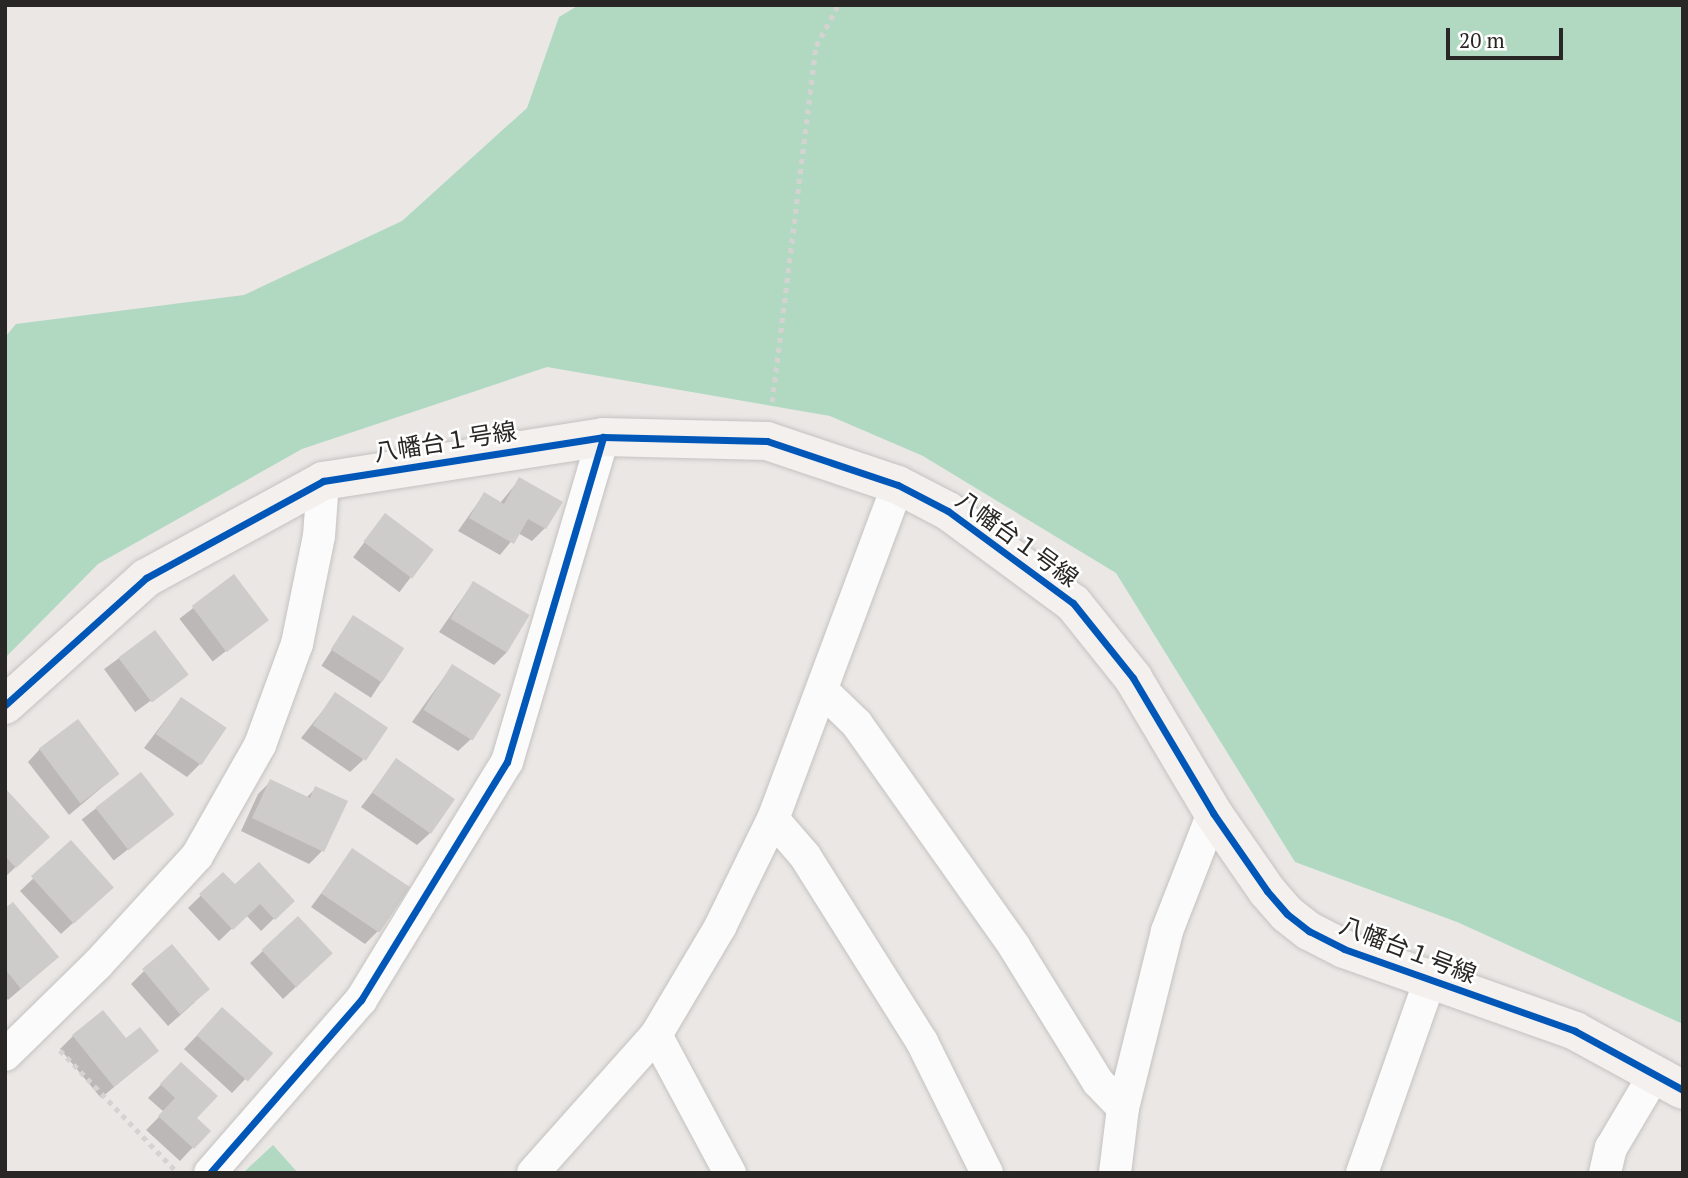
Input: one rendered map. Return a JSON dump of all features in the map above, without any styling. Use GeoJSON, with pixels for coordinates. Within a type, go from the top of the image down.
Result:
{"type":"FeatureCollection","features":[{"type":"Feature","properties":{"kind":"street","name":"八幡台１号線"},"geometry":{"type":"LineString","coordinates":[[5,705],[146,578],[323,481],[603,437],[767,441],[898,485],[948,510],[1073,603],[1133,678],[1213,813],[1287,914],[1344,949],[1576,1031],[1670,1081]]}},
{"type":"Feature","properties":{"kind":"street"},"geometry":{"type":"LineString","coordinates":[[210,1173],[361,1000],[507,762],[603,437]]}},
{"type":"Feature","properties":{"kind":"street"},"geometry":{"type":"LineString","coordinates":[[5,1055],[37,1025],[197,856],[260,745],[298,644],[319,536],[323,481]]}},
{"type":"Feature","properties":{"kind":"street"},"geometry":{"type":"LineString","coordinates":[[533,1173],[656,1035],[720,927],[773,819],[898,485]]}},
{"type":"Feature","properties":{"kind":"street"},"geometry":{"type":"LineString","coordinates":[[823,691],[857,724],[1014,946],[1098,1082],[1123,1108]]}},
{"type":"Feature","properties":{"kind":"street"},"geometry":{"type":"LineString","coordinates":[[1115,1173],[1123,1108],[1167,931],[1213,813]]}},
{"type":"Feature","properties":{"kind":"street"},"geometry":{"type":"LineString","coordinates":[[773,819],[805,856],[922,1042],[987,1173]]}},
{"type":"Feature","properties":{"kind":"street"},"geometry":{"type":"LineString","coordinates":[[1362,1173],[1430,980]]}},
{"type":"Feature","properties":{"kind":"street"},"geometry":{"type":"LineString","coordinates":[[656,1035],[730,1173]]}},
{"type":"Feature","properties":{"kind":"street"},"geometry":{"type":"LineString","coordinates":[[1605,1173],[1611,1148],[1670,1081]]}},
{"type":"Feature","properties":{"kind":"path"},"geometry":{"type":"LineString","coordinates":[[767,441],[816,46],[838,5]]}},
{"type":"Feature","properties":{"kind":"path"},"geometry":{"type":"LineString","coordinates":[[37,1025],[178,1173]]}},
{"type":"Feature","properties":{"kind":"green space"},"geometry":{"type":"Polygon","coordinates":[[[579,5],[1683,5],[1683,1024],[1457,922],[1295,862],[1116,573],[923,456],[830,416],[547,367],[302,449],[98,564],[5,658],[5,337],[16,324],[244,295],[402,221],[527,108],[559,17],[579,5]]]}},
{"type":"Feature","properties":{"kind":"green space"},"geometry":{"type":"Polygon","coordinates":[[[273,1145],[298,1173],[243,1173],[273,1145]]]}},
{"type":"Feature","properties":{"kind":"building"},"geometry":{"type":"Polygon","coordinates":[[[519,477],[563,502],[546,529],[528,519],[514,544],[469,518],[484,492],[504,504],[519,477]]]}},
{"type":"Feature","properties":{"kind":"building"},"geometry":{"type":"Polygon","coordinates":[[[385,513],[434,550],[412,578],[363,542],[385,513]]]}},
{"type":"Feature","properties":{"kind":"building"},"geometry":{"type":"Polygon","coordinates":[[[234,574],[269,620],[227,652],[192,606],[234,574]]]}},
{"type":"Feature","properties":{"kind":"building"},"geometry":{"type":"Polygon","coordinates":[[[473,581],[530,615],[507,653],[450,619],[473,581]]]}},
{"type":"Feature","properties":{"kind":"building"},"geometry":{"type":"Polygon","coordinates":[[[353,615],[404,648],[382,683],[331,649],[353,615]]]}},
{"type":"Feature","properties":{"kind":"building"},"geometry":{"type":"Polygon","coordinates":[[[155,630],[189,675],[152,702],[118,658],[155,630]]]}},
{"type":"Feature","properties":{"kind":"building"},"geometry":{"type":"Polygon","coordinates":[[[452,664],[501,695],[473,741],[423,710],[452,664]]]}},
{"type":"Feature","properties":{"kind":"building"},"geometry":{"type":"Polygon","coordinates":[[[335,692],[388,728],[366,761],[313,725],[335,692]]]}},
{"type":"Feature","properties":{"kind":"building"},"geometry":{"type":"Polygon","coordinates":[[[181,697],[227,728],[201,765],[156,734],[181,697]]]}},
{"type":"Feature","properties":{"kind":"building"},"geometry":{"type":"Polygon","coordinates":[[[78,719],[120,774],[80,804],[39,748],[78,719]]]}},
{"type":"Feature","properties":{"kind":"building"},"geometry":{"type":"Polygon","coordinates":[[[396,758],[455,799],[431,834],[372,792],[396,758]]]}},
{"type":"Feature","properties":{"kind":"building"},"geometry":{"type":"Polygon","coordinates":[[[141,772],[174,815],[129,850],[95,808],[141,772]]]}},
{"type":"Feature","properties":{"kind":"building"},"geometry":{"type":"Polygon","coordinates":[[[270,779],[310,798],[315,786],[348,801],[324,852],[252,818],[270,779]]]}},
{"type":"Feature","properties":{"kind":"building"},"geometry":{"type":"Polygon","coordinates":[[[5,788],[50,837],[16,868],[5,856],[5,788]]]}},
{"type":"Feature","properties":{"kind":"building"},"geometry":{"type":"Polygon","coordinates":[[[71,840],[114,888],[74,924],[31,876],[71,840]]]}},
{"type":"Feature","properties":{"kind":"building"},"geometry":{"type":"Polygon","coordinates":[[[352,848],[410,887],[379,933],[321,894],[352,848]]]}},
{"type":"Feature","properties":{"kind":"building"},"geometry":{"type":"Polygon","coordinates":[[[259,862],[295,901],[275,920],[260,904],[233,930],[199,894],[223,872],[235,884],[259,862]]]}},
{"type":"Feature","properties":{"kind":"building"},"geometry":{"type":"Polygon","coordinates":[[[13,902],[59,957],[21,989],[5,969],[5,908],[13,902]]]}},
{"type":"Feature","properties":{"kind":"building"},"geometry":{"type":"Polygon","coordinates":[[[298,916],[333,953],[296,987],[261,950],[298,916]]]}},
{"type":"Feature","properties":{"kind":"building"},"geometry":{"type":"Polygon","coordinates":[[[172,944],[210,989],[180,1014],[142,969],[172,944]]]}},
{"type":"Feature","properties":{"kind":"building"},"geometry":{"type":"Polygon","coordinates":[[[222,1007],[273,1053],[248,1081],[197,1035],[222,1007]]]}},
{"type":"Feature","properties":{"kind":"building"},"geometry":{"type":"Polygon","coordinates":[[[103,1010],[126,1038],[140,1027],[159,1051],[114,1087],[72,1035],[103,1010]]]}},
{"type":"Feature","properties":{"kind":"building"},"geometry":{"type":"Polygon","coordinates":[[[181,1062],[218,1096],[197,1118],[211,1131],[194,1149],[158,1116],[175,1098],[160,1084],[181,1062]]]}},
{"type":"Feature","properties":{"kind":"cycle path"},"geometry":{"type":"LineString","coordinates":[[5,705],[146,578],[323,481],[603,437],[767,441],[898,485],[948,511],[1073,603],[1133,678],[1213,813],[1267,891],[1287,914],[1309,931],[1344,949],[1575,1031],[1683,1090]]}},
{"type":"Feature","properties":{"kind":"cycle path"},"geometry":{"type":"LineString","coordinates":[[210,1173],[361,1000],[507,762],[603,437]]}}]}
